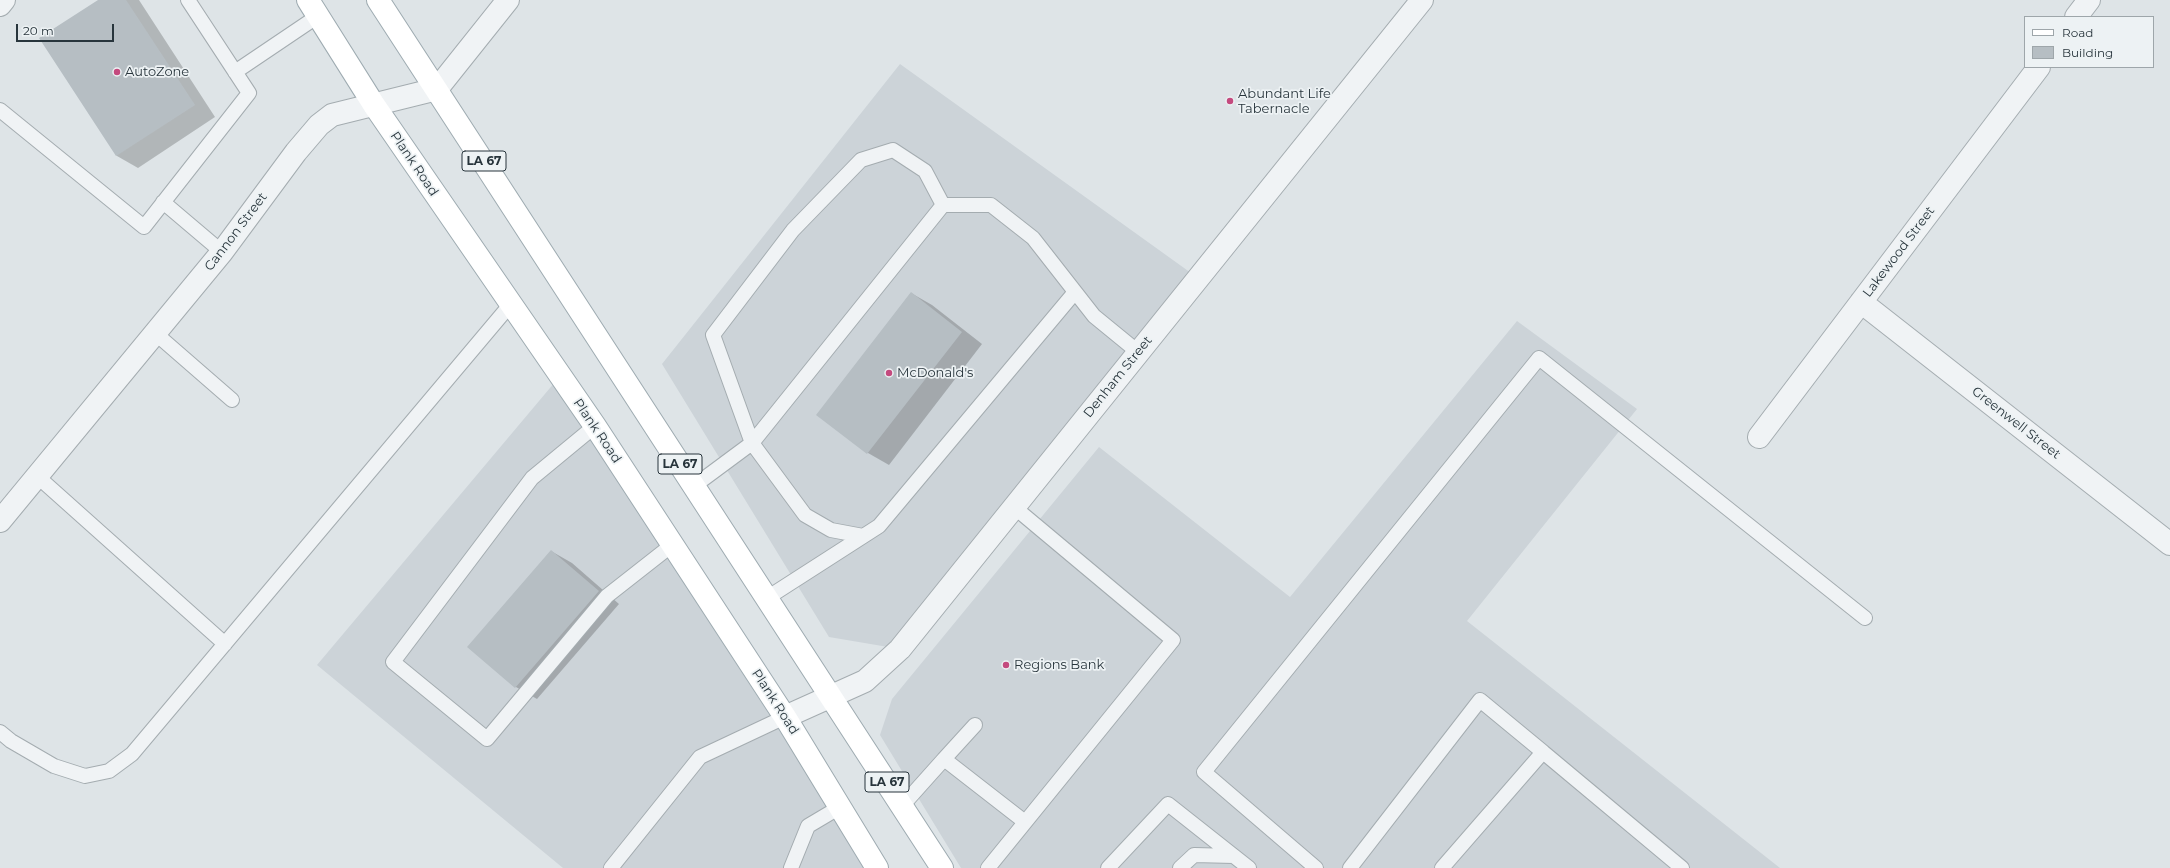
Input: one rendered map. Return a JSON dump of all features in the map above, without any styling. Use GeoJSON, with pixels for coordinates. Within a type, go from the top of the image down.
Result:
{"type":"FeatureCollection","features":[{"type":"Feature","properties":{"kind":"main road","name":"LA 67"},"geometry":{"type":"LineString","coordinates":[[378,0],[438,89],[942,868]]}},
{"type":"Feature","properties":{"kind":"main road","name":"Plank Road"},"geometry":{"type":"LineString","coordinates":[[313,8],[374,105],[510,305],[595,426],[785,717],[877,868]]}},
{"type":"Feature","properties":{"kind":"street"},"geometry":{"type":"LineString","coordinates":[[0,5],[4,0]]}},
{"type":"Feature","properties":{"kind":"street"},"geometry":{"type":"LineString","coordinates":[[438,89],[508,0]]}},
{"type":"Feature","properties":{"kind":"street","name":"Denham Street"},"geometry":{"type":"LineString","coordinates":[[785,717],[865,681],[900,649],[1422,0]]}},
{"type":"Feature","properties":{"kind":"street"},"geometry":{"type":"LineString","coordinates":[[2077,16],[2089,0]]}},
{"type":"Feature","properties":{"kind":"street","name":"Lakewood Street"},"geometry":{"type":"LineString","coordinates":[[1759,437],[2038,68]]}},
{"type":"Feature","properties":{"kind":"street","name":"Cannon Street"},"geometry":{"type":"LineString","coordinates":[[0,521],[222,252],[296,152],[319,125],[332,115],[438,89]]}},
{"type":"Feature","properties":{"kind":"street","name":"Greenwell Street"},"geometry":{"type":"LineString","coordinates":[[1861,302],[2170,544]]}},
{"type":"Feature","properties":{"kind":"lane"},"geometry":{"type":"LineString","coordinates":[[0,110],[144,227],[249,93],[188,0]]}},
{"type":"Feature","properties":{"kind":"lane"},"geometry":{"type":"LineString","coordinates":[[235,72],[313,8]]}},
{"type":"Feature","properties":{"kind":"lane"},"geometry":{"type":"LineString","coordinates":[[863,536],[831,530],[805,515],[752,443],[713,335],[793,230],[861,160],[893,150],[925,171],[944,205]]}},
{"type":"Feature","properties":{"kind":"lane"},"geometry":{"type":"LineString","coordinates":[[163,202],[222,252]]}},
{"type":"Feature","properties":{"kind":"lane"},"geometry":{"type":"LineString","coordinates":[[944,205],[991,205],[1033,238],[1094,316],[1138,352]]}},
{"type":"Feature","properties":{"kind":"lane"},"geometry":{"type":"LineString","coordinates":[[694,486],[752,443],[944,205]]}},
{"type":"Feature","properties":{"kind":"lane"},"geometry":{"type":"LineString","coordinates":[[767,598],[879,526],[1075,292]]}},
{"type":"Feature","properties":{"kind":"lane"},"geometry":{"type":"LineString","coordinates":[[0,732],[11,741],[54,766],[85,776],[109,771],[132,754],[510,305]]}},
{"type":"Feature","properties":{"kind":"lane"},"geometry":{"type":"LineString","coordinates":[[156,333],[232,400]]}},
{"type":"Feature","properties":{"kind":"lane"},"geometry":{"type":"LineString","coordinates":[[1316,868],[1204,772],[1539,358],[1865,618]]}},
{"type":"Feature","properties":{"kind":"lane"},"geometry":{"type":"LineString","coordinates":[[595,426],[532,478],[394,662],[487,739],[607,596],[672,545]]}},
{"type":"Feature","properties":{"kind":"lane"},"geometry":{"type":"LineString","coordinates":[[37,476],[225,644]]}},
{"type":"Feature","properties":{"kind":"lane"},"geometry":{"type":"LineString","coordinates":[[988,868],[1173,640],[1014,507]]}},
{"type":"Feature","properties":{"kind":"lane"},"geometry":{"type":"LineString","coordinates":[[1350,868],[1480,700],[1682,868]]}},
{"type":"Feature","properties":{"kind":"lane"},"geometry":{"type":"LineString","coordinates":[[611,868],[700,757],[785,717]]}},
{"type":"Feature","properties":{"kind":"lane"},"geometry":{"type":"LineString","coordinates":[[902,806],[975,725]]}},
{"type":"Feature","properties":{"kind":"lane"},"geometry":{"type":"LineString","coordinates":[[1442,868],[1543,752]]}},
{"type":"Feature","properties":{"kind":"lane"},"geometry":{"type":"LineString","coordinates":[[944,759],[1025,822]]}},
{"type":"Feature","properties":{"kind":"lane"},"geometry":{"type":"LineString","coordinates":[[1108,868],[1168,804],[1249,868]]}},
{"type":"Feature","properties":{"kind":"lane"},"geometry":{"type":"LineString","coordinates":[[792,868],[808,826],[840,807]]}},
{"type":"Feature","properties":{"kind":"lane"},"geometry":{"type":"LineString","coordinates":[[1180,868],[1194,855],[1234,856]]}},
{"type":"Feature","properties":{"kind":"shaded area"},"geometry":{"type":"Polygon","coordinates":[[[900,64],[1198,278],[900,649],[829,637],[662,364],[900,64]]]}},
{"type":"Feature","properties":{"kind":"shaded area"},"geometry":{"type":"Polygon","coordinates":[[[1517,321],[1637,409],[1467,621],[1780,868],[961,868],[880,735],[892,699],[1099,447],[1290,597],[1517,321]]]}},
{"type":"Feature","properties":{"kind":"shaded area"},"geometry":{"type":"Polygon","coordinates":[[[555,382],[868,868],[563,868],[317,665],[555,382]]]}},
{"type":"Feature","properties":{"kind":"building","name":"AutoZone"},"geometry":{"type":"Polygon","coordinates":[[[98,0],[126,0],[195,105],[116,156],[39,38],[98,0]]]}},
{"type":"Feature","properties":{"kind":"building","name":"McDonald's"},"geometry":{"type":"Polygon","coordinates":[[[911,292],[962,332],[867,454],[816,415],[911,292]]]}},
{"type":"Feature","properties":{"kind":"building"},"geometry":{"type":"Polygon","coordinates":[[[551,550],[599,591],[515,688],[467,647],[551,550]]]}},
{"type":"Feature","properties":{"kind":"place","name":"AutoZone"},"geometry":{"type":"Point","coordinates":[117,72]}},
{"type":"Feature","properties":{"kind":"place","name":"Abundant Life Tabernacle"},"geometry":{"type":"Point","coordinates":[1230,101]}},
{"type":"Feature","properties":{"kind":"place","name":"McDonald's"},"geometry":{"type":"Point","coordinates":[889,373]}},
{"type":"Feature","properties":{"kind":"place","name":"Regions Bank"},"geometry":{"type":"Point","coordinates":[1006,665]}}]}
